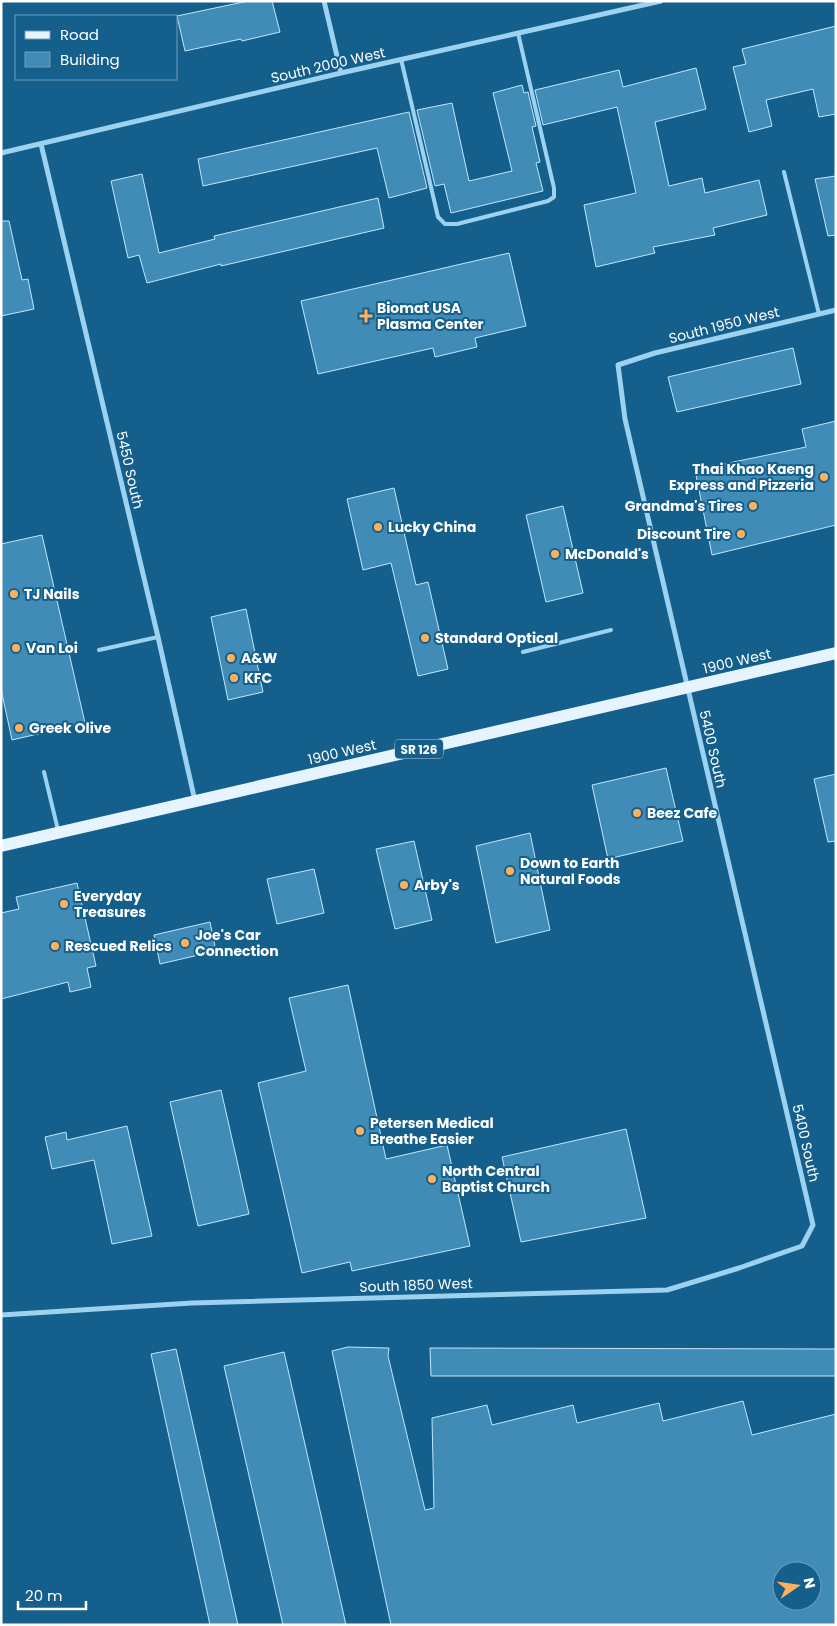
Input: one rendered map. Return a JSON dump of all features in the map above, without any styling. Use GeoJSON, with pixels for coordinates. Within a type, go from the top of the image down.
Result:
{"type":"FeatureCollection","features":[{"type":"Feature","properties":{"kind":"main road","name":"1900 West"},"geometry":{"type":"LineString","coordinates":[[1,846],[836,653]]}},
{"type":"Feature","properties":{"kind":"street"},"geometry":{"type":"LineString","coordinates":[[324,1],[341,73]]}},
{"type":"Feature","properties":{"kind":"street","name":"South 2000 West"},"geometry":{"type":"LineString","coordinates":[[1,153],[401,59],[661,1]]}},
{"type":"Feature","properties":{"kind":"street","name":"5450 South"},"geometry":{"type":"LineString","coordinates":[[41,144],[195,801]]}},
{"type":"Feature","properties":{"kind":"street","name":"South 1950 West"},"geometry":{"type":"LineString","coordinates":[[618,365],[655,353],[836,310]]}},
{"type":"Feature","properties":{"kind":"street","name":"5400 South"},"geometry":{"type":"LineString","coordinates":[[618,365],[625,419],[813,1225]]}},
{"type":"Feature","properties":{"kind":"street","name":"South 1850 West"},"geometry":{"type":"LineString","coordinates":[[1,1315],[192,1303],[667,1290],[802,1246],[813,1225]]}},
{"type":"Feature","properties":{"kind":"lane"},"geometry":{"type":"LineString","coordinates":[[401,59],[438,217],[446,224],[457,224],[548,201],[554,197],[554,188],[518,33]]}},
{"type":"Feature","properties":{"kind":"lane"},"geometry":{"type":"LineString","coordinates":[[784,172],[818,314]]}},
{"type":"Feature","properties":{"kind":"lane"},"geometry":{"type":"LineString","coordinates":[[523,652],[611,630]]}},
{"type":"Feature","properties":{"kind":"lane"},"geometry":{"type":"LineString","coordinates":[[99,650],[158,637]]}},
{"type":"Feature","properties":{"kind":"lane"},"geometry":{"type":"LineString","coordinates":[[44,772],[58,832]]}},
{"type":"Feature","properties":{"kind":"building"},"geometry":{"type":"Polygon","coordinates":[[[248,1],[272,1],[280,32],[185,51],[178,16],[248,1]]]}},
{"type":"Feature","properties":{"kind":"building"},"geometry":{"type":"Polygon","coordinates":[[[836,26],[836,114],[819,117],[813,89],[766,100],[772,126],[749,132],[733,67],[746,64],[742,49],[836,26]]]}},
{"type":"Feature","properties":{"kind":"building"},"geometry":{"type":"Polygon","coordinates":[[[696,68],[706,109],[655,122],[669,186],[702,178],[705,193],[759,180],[767,215],[713,228],[715,235],[653,247],[655,253],[596,267],[584,205],[636,193],[617,107],[543,125],[535,90],[619,70],[623,87],[696,68]]]}},
{"type":"Feature","properties":{"kind":"building"},"geometry":{"type":"Polygon","coordinates":[[[522,85],[524,93],[528,92],[536,126],[532,127],[540,162],[536,163],[543,191],[451,213],[444,184],[435,186],[417,110],[452,103],[469,181],[512,171],[493,93],[522,85]]]}},
{"type":"Feature","properties":{"kind":"building"},"geometry":{"type":"Polygon","coordinates":[[[409,112],[427,188],[389,198],[377,148],[203,186],[198,159],[409,112]]]}},
{"type":"Feature","properties":{"kind":"building"},"geometry":{"type":"Polygon","coordinates":[[[142,174],[159,253],[215,239],[214,236],[378,198],[384,228],[221,266],[221,264],[147,283],[139,255],[128,258],[111,181],[142,174]]]}},
{"type":"Feature","properties":{"kind":"building"},"geometry":{"type":"Polygon","coordinates":[[[836,176],[836,235],[828,236],[815,179],[836,176]]]}},
{"type":"Feature","properties":{"kind":"building"},"geometry":{"type":"Polygon","coordinates":[[[1,221],[9,221],[22,280],[28,279],[34,309],[1,316],[1,221]]]}},
{"type":"Feature","properties":{"kind":"building"},"geometry":{"type":"Polygon","coordinates":[[[509,253],[526,326],[475,338],[477,347],[435,357],[433,348],[318,374],[301,301],[509,253]]]}},
{"type":"Feature","properties":{"kind":"building"},"geometry":{"type":"Polygon","coordinates":[[[793,348],[801,384],[677,412],[668,377],[793,348]]]}},
{"type":"Feature","properties":{"kind":"building"},"geometry":{"type":"Polygon","coordinates":[[[836,421],[836,525],[712,555],[695,470],[806,447],[802,429],[836,421]]]}},
{"type":"Feature","properties":{"kind":"building"},"geometry":{"type":"Polygon","coordinates":[[[394,488],[416,585],[428,582],[448,669],[418,676],[391,563],[363,570],[347,499],[394,488]]]}},
{"type":"Feature","properties":{"kind":"building","name":"McDonald's"},"geometry":{"type":"Polygon","coordinates":[[[563,506],[583,593],[546,602],[526,515],[563,506]]]}},
{"type":"Feature","properties":{"kind":"building"},"geometry":{"type":"Polygon","coordinates":[[[42,535],[85,723],[12,740],[1,689],[1,544],[42,535]]]}},
{"type":"Feature","properties":{"kind":"building"},"geometry":{"type":"Polygon","coordinates":[[[246,609],[263,692],[228,700],[211,617],[246,609]]]}},
{"type":"Feature","properties":{"kind":"building","name":"Beez Cafe"},"geometry":{"type":"Polygon","coordinates":[[[666,768],[683,841],[608,859],[592,785],[666,768]]]}},
{"type":"Feature","properties":{"kind":"building"},"geometry":{"type":"Polygon","coordinates":[[[836,774],[836,841],[828,842],[814,779],[836,774]]]}},
{"type":"Feature","properties":{"kind":"building"},"geometry":{"type":"Polygon","coordinates":[[[530,833],[550,930],[496,943],[476,846],[530,833]]]}},
{"type":"Feature","properties":{"kind":"building","name":"Arby's"},"geometry":{"type":"Polygon","coordinates":[[[414,841],[432,920],[395,929],[376,849],[414,841]]]}},
{"type":"Feature","properties":{"kind":"building"},"geometry":{"type":"Polygon","coordinates":[[[314,869],[324,913],[277,924],[267,879],[314,869]]]}},
{"type":"Feature","properties":{"kind":"building"},"geometry":{"type":"Polygon","coordinates":[[[77,883],[96,966],[87,968],[91,987],[70,992],[68,982],[1,999],[1,913],[19,909],[16,897],[77,883]]]}},
{"type":"Feature","properties":{"kind":"building","name":"Joe's Car Connection"},"geometry":{"type":"Polygon","coordinates":[[[210,922],[216,951],[160,964],[154,935],[210,922]]]}},
{"type":"Feature","properties":{"kind":"building"},"geometry":{"type":"Polygon","coordinates":[[[348,985],[386,1159],[447,1145],[470,1246],[352,1271],[350,1262],[302,1273],[258,1083],[306,1071],[289,998],[348,985]]]}},
{"type":"Feature","properties":{"kind":"building"},"geometry":{"type":"Polygon","coordinates":[[[221,1090],[249,1214],[198,1226],[170,1102],[221,1090]]]}},
{"type":"Feature","properties":{"kind":"building"},"geometry":{"type":"Polygon","coordinates":[[[127,1126],[152,1236],[112,1244],[94,1160],[52,1169],[45,1137],[66,1132],[67,1140],[127,1126]]]}},
{"type":"Feature","properties":{"kind":"building"},"geometry":{"type":"Polygon","coordinates":[[[626,1129],[646,1218],[521,1242],[502,1157],[626,1129]]]}},
{"type":"Feature","properties":{"kind":"building"},"geometry":{"type":"Polygon","coordinates":[[[348,1347],[389,1348],[388,1356],[425,1510],[434,1508],[432,1418],[487,1405],[492,1425],[573,1405],[577,1423],[659,1403],[663,1421],[743,1401],[752,1435],[836,1414],[836,1625],[391,1625],[332,1351],[348,1347]]]}},
{"type":"Feature","properties":{"kind":"building"},"geometry":{"type":"Polygon","coordinates":[[[430,1348],[836,1349],[836,1376],[431,1376],[430,1348]]]}},
{"type":"Feature","properties":{"kind":"building"},"geometry":{"type":"Polygon","coordinates":[[[176,1349],[238,1625],[210,1625],[151,1354],[176,1349]]]}},
{"type":"Feature","properties":{"kind":"building"},"geometry":{"type":"Polygon","coordinates":[[[284,1352],[346,1625],[283,1625],[224,1366],[284,1352]]]}},
{"type":"Feature","properties":{"kind":"place","name":"Biomat USA Plasma Center"},"geometry":{"type":"Point","coordinates":[366,316]}},
{"type":"Feature","properties":{"kind":"place","name":"Thai Khao Kaeng Express and Pizzeria"},"geometry":{"type":"Point","coordinates":[824,477]}},
{"type":"Feature","properties":{"kind":"place","name":"Grandma's Tires"},"geometry":{"type":"Point","coordinates":[753,506]}},
{"type":"Feature","properties":{"kind":"place","name":"Lucky China"},"geometry":{"type":"Point","coordinates":[378,527]}},
{"type":"Feature","properties":{"kind":"place","name":"Discount Tire"},"geometry":{"type":"Point","coordinates":[741,534]}},
{"type":"Feature","properties":{"kind":"place","name":"McDonald's"},"geometry":{"type":"Point","coordinates":[555,554]}},
{"type":"Feature","properties":{"kind":"place","name":"TJ Nails"},"geometry":{"type":"Point","coordinates":[14,594]}},
{"type":"Feature","properties":{"kind":"place","name":"Standard Optical"},"geometry":{"type":"Point","coordinates":[425,638]}},
{"type":"Feature","properties":{"kind":"place","name":"Van Loi"},"geometry":{"type":"Point","coordinates":[16,648]}},
{"type":"Feature","properties":{"kind":"place","name":"A&W"},"geometry":{"type":"Point","coordinates":[231,658]}},
{"type":"Feature","properties":{"kind":"place","name":"KFC"},"geometry":{"type":"Point","coordinates":[234,678]}},
{"type":"Feature","properties":{"kind":"place","name":"Greek Olive"},"geometry":{"type":"Point","coordinates":[19,728]}},
{"type":"Feature","properties":{"kind":"place","name":"Beez Cafe"},"geometry":{"type":"Point","coordinates":[637,813]}},
{"type":"Feature","properties":{"kind":"place","name":"Down to Earth Natural Foods"},"geometry":{"type":"Point","coordinates":[510,871]}},
{"type":"Feature","properties":{"kind":"place","name":"Arby's"},"geometry":{"type":"Point","coordinates":[404,885]}},
{"type":"Feature","properties":{"kind":"place","name":"Everyday Treasures"},"geometry":{"type":"Point","coordinates":[64,904]}},
{"type":"Feature","properties":{"kind":"place","name":"Joe's Car Connection"},"geometry":{"type":"Point","coordinates":[185,943]}},
{"type":"Feature","properties":{"kind":"place","name":"Rescued Relics"},"geometry":{"type":"Point","coordinates":[55,946]}},
{"type":"Feature","properties":{"kind":"place","name":"Petersen Medical Breathe Easier"},"geometry":{"type":"Point","coordinates":[360,1131]}},
{"type":"Feature","properties":{"kind":"place","name":"North Central Baptist Church"},"geometry":{"type":"Point","coordinates":[432,1179]}}]}
